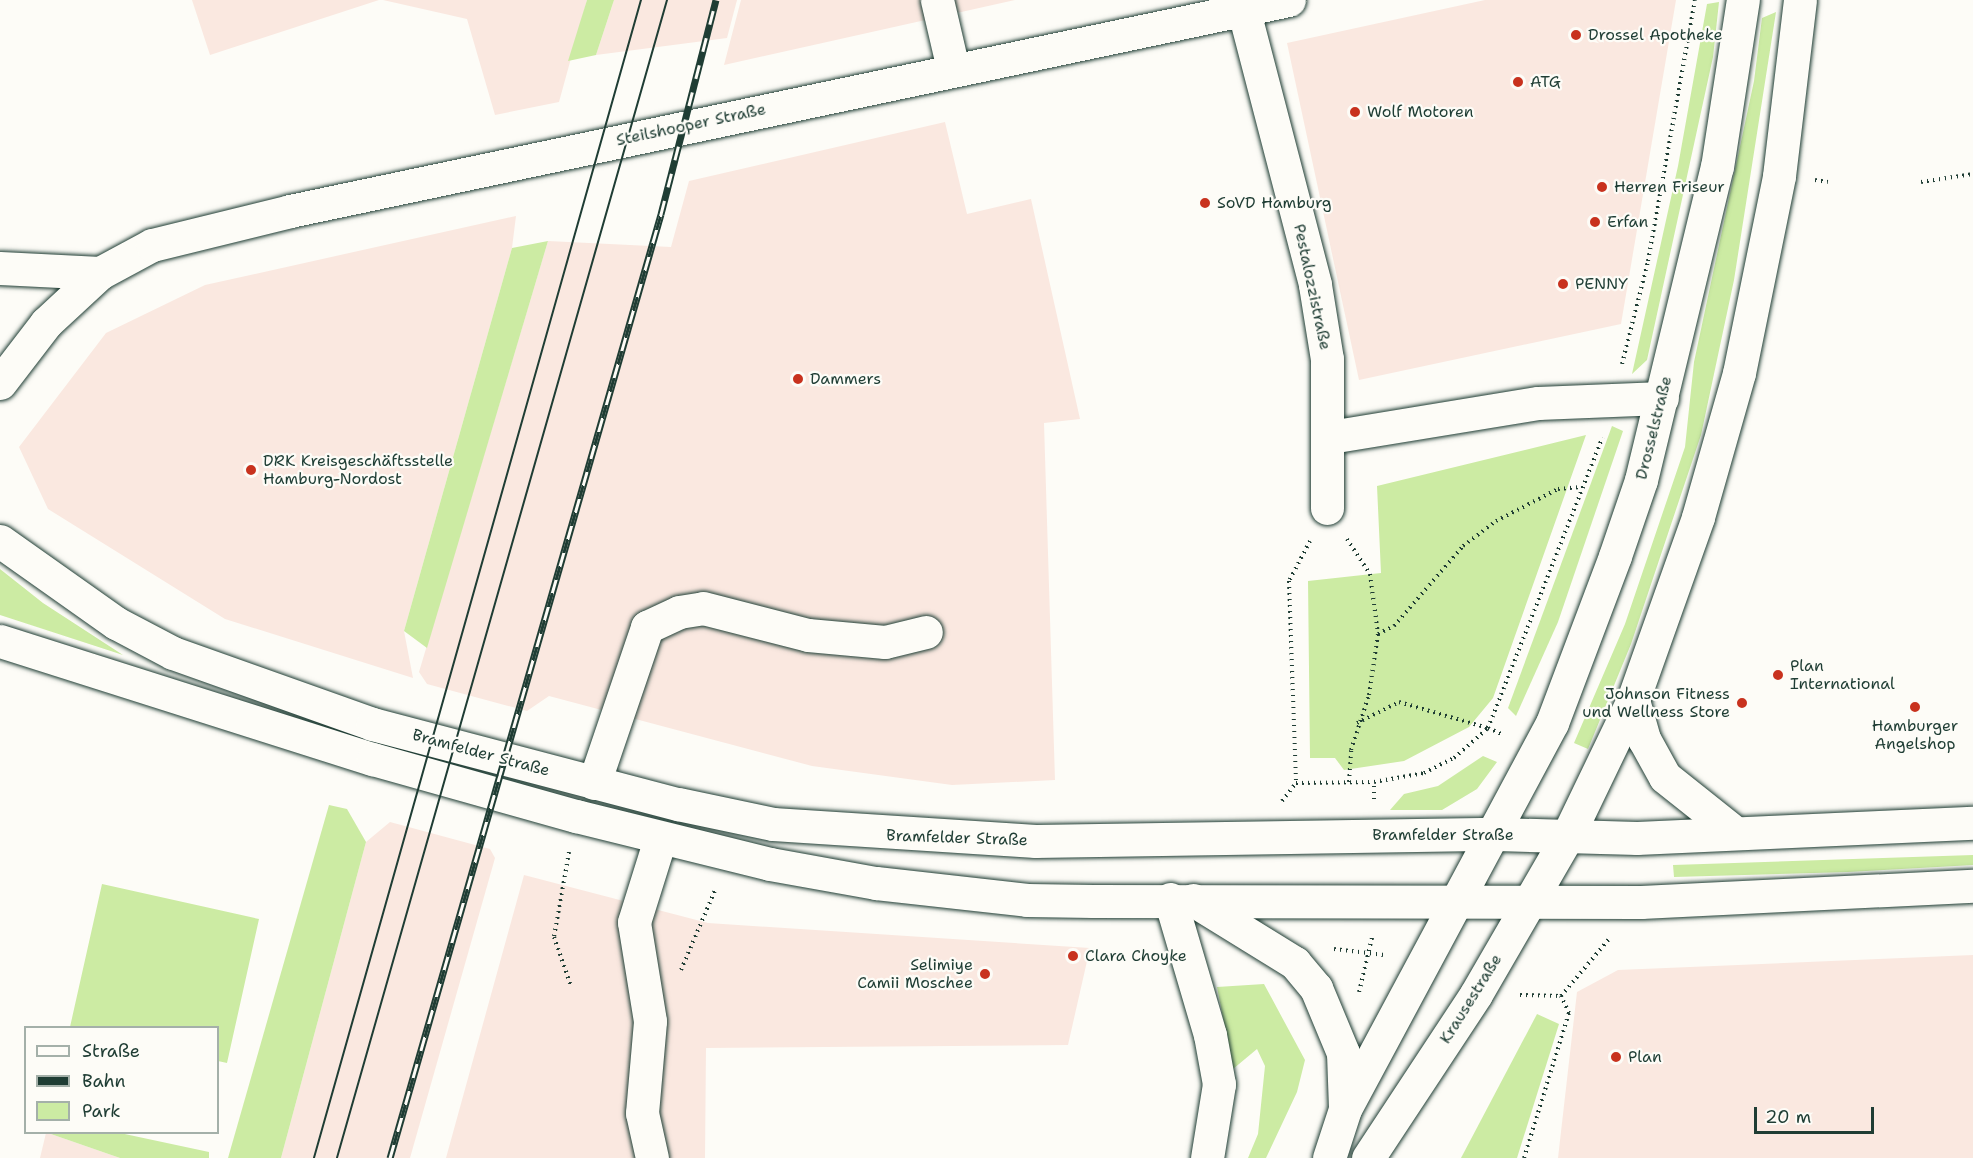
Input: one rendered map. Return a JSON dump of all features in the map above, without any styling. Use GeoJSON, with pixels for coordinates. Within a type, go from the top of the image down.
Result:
{"type":"FeatureCollection","features":[{"type":"Feature","properties":{"kind":"main road"},"geometry":{"type":"LineString","coordinates":[[937,0],[953,69]]}},
{"type":"Feature","properties":{"kind":"main road","name":"Steilshooper Straße"},"geometry":{"type":"LineString","coordinates":[[0,383],[46,323],[100,273],[152,245],[249,220],[1243,5],[1289,0]]}},
{"type":"Feature","properties":{"kind":"main road","name":"Drosselstraße"},"geometry":{"type":"LineString","coordinates":[[1496,834],[1539,750],[1616,556],[1662,398],[1717,167],[1743,0]]}},
{"type":"Feature","properties":{"kind":"main road"},"geometry":{"type":"LineString","coordinates":[[1568,836],[1634,700],[1698,517],[1739,373],[1779,176],[1800,0]]}},
{"type":"Feature","properties":{"kind":"main road","name":"Pestalozzistraße"},"geometry":{"type":"LineString","coordinates":[[1243,5],[1315,285],[1327,359],[1330,437],[1327,508]]}},
{"type":"Feature","properties":{"kind":"main road"},"geometry":{"type":"LineString","coordinates":[[0,268],[100,273]]}},
{"type":"Feature","properties":{"kind":"main road"},"geometry":{"type":"LineString","coordinates":[[1330,437],[1538,403],[1662,398]]}},
{"type":"Feature","properties":{"kind":"main road","name":"Bramfelder Straße"},"geometry":{"type":"LineString","coordinates":[[0,541],[116,623],[173,653],[372,724],[594,783],[773,824],[861,833],[1035,841],[1496,834],[1568,836],[1973,823]]}},
{"type":"Feature","properties":{"kind":"main road"},"geometry":{"type":"LineString","coordinates":[[594,783],[647,627],[679,612],[703,608],[808,635],[885,642],[926,632]]}},
{"type":"Feature","properties":{"kind":"main road","name":"Bramfelder Straße"},"geometry":{"type":"LineString","coordinates":[[0,641],[372,759],[576,816],[660,839],[731,855],[876,883],[1027,900],[1530,899],[1641,902],[1973,886]]}},
{"type":"Feature","properties":{"kind":"main road"},"geometry":{"type":"LineString","coordinates":[[1634,700],[1644,739],[1665,777],[1733,831]]}},
{"type":"Feature","properties":{"kind":"main road"},"geometry":{"type":"LineString","coordinates":[[1329,1158],[1345,1109],[1419,968],[1496,834]]}},
{"type":"Feature","properties":{"kind":"main road","name":"Krausestraße"},"geometry":{"type":"LineString","coordinates":[[1368,1158],[1476,994],[1568,836]]}},
{"type":"Feature","properties":{"kind":"main road"},"geometry":{"type":"LineString","coordinates":[[652,1158],[642,1113],[650,1021],[634,922],[660,839]]}},
{"type":"Feature","properties":{"kind":"main road"},"geometry":{"type":"LineString","coordinates":[[1181,900],[1295,963],[1331,1018],[1343,1053],[1345,1109]]}},
{"type":"Feature","properties":{"kind":"main road"},"geometry":{"type":"LineString","coordinates":[[1181,900],[1219,1084],[1207,1158]]}},
{"type":"Feature","properties":{"kind":"path"},"geometry":{"type":"LineString","coordinates":[[1921,182],[1973,174]]}},
{"type":"Feature","properties":{"kind":"path"},"geometry":{"type":"LineString","coordinates":[[1378,634],[1394,626],[1463,546],[1496,521],[1558,489],[1581,487]]}},
{"type":"Feature","properties":{"kind":"path"},"geometry":{"type":"LineString","coordinates":[[1349,782],[1358,723],[1369,695],[1378,634],[1370,574],[1327,508],[1289,581],[1296,783],[1349,782],[1424,773],[1454,758],[1488,728]]}},
{"type":"Feature","properties":{"kind":"path"},"geometry":{"type":"LineString","coordinates":[[1358,723],[1399,702],[1488,728],[1539,750]]}},
{"type":"Feature","properties":{"kind":"path"},"geometry":{"type":"LineString","coordinates":[[571,986],[554,937],[576,816]]}},
{"type":"Feature","properties":{"kind":"path"},"geometry":{"type":"LineString","coordinates":[[650,1021],[666,1002],[731,855]]}},
{"type":"Feature","properties":{"kind":"path"},"geometry":{"type":"LineString","coordinates":[[1358,996],[1371,950],[1376,900]]}},
{"type":"Feature","properties":{"kind":"path"},"geometry":{"type":"LineString","coordinates":[[1524,1158],[1569,1013],[1561,996],[1641,902]]}},
{"type":"Feature","properties":{"kind":"path"},"geometry":{"type":"LineString","coordinates":[[1273,949],[1371,950],[1419,968]]}},
{"type":"Feature","properties":{"kind":"shaded area"},"geometry":{"type":"Polygon","coordinates":[[[192,0],[379,0],[210,55],[192,0]]]}},
{"type":"Feature","properties":{"kind":"shaded area"},"geometry":{"type":"Polygon","coordinates":[[[383,0],[587,0],[559,102],[495,115],[467,19],[383,0]]]}},
{"type":"Feature","properties":{"kind":"shaded area"},"geometry":{"type":"Polygon","coordinates":[[[614,0],[737,0],[727,38],[596,55],[614,0]]]}},
{"type":"Feature","properties":{"kind":"shaded area"},"geometry":{"type":"Polygon","coordinates":[[[741,0],[1015,0],[724,65],[741,0]]]}},
{"type":"Feature","properties":{"kind":"shaded area"},"geometry":{"type":"Polygon","coordinates":[[[1485,0],[1676,0],[1621,324],[1359,380],[1287,43],[1485,0]]]}},
{"type":"Feature","properties":{"kind":"shaded area"},"geometry":{"type":"Polygon","coordinates":[[[945,122],[967,214],[1031,199],[1080,419],[1044,423],[1055,780],[952,785],[812,766],[549,696],[527,711],[427,684],[419,672],[548,241],[671,247],[689,181],[945,122]]]}},
{"type":"Feature","properties":{"kind":"shaded area"},"geometry":{"type":"Polygon","coordinates":[[[516,216],[512,248],[404,631],[413,678],[225,619],[48,509],[19,447],[106,333],[205,285],[516,216]]]}},
{"type":"Feature","properties":{"kind":"shaded area"},"geometry":{"type":"Polygon","coordinates":[[[390,822],[490,849],[495,858],[410,1158],[281,1158],[366,842],[390,822]]]}},
{"type":"Feature","properties":{"kind":"shaded area"},"geometry":{"type":"Polygon","coordinates":[[[524,875],[708,923],[1090,948],[1068,1045],[706,1048],[705,1158],[446,1158],[524,875]]]}},
{"type":"Feature","properties":{"kind":"shaded area"},"geometry":{"type":"Polygon","coordinates":[[[1973,955],[1973,1158],[1558,1158],[1577,992],[1618,970],[1973,955]]]}},
{"type":"Feature","properties":{"kind":"shaded area"},"geometry":{"type":"Polygon","coordinates":[[[46,1134],[51,1134],[120,1158],[40,1158],[46,1134]]]}},
{"type":"Feature","properties":{"kind":"green space"},"geometry":{"type":"Polygon","coordinates":[[[587,0],[614,0],[596,55],[568,61],[587,0]]]}},
{"type":"Feature","properties":{"kind":"green space"},"geometry":{"type":"Polygon","coordinates":[[[1719,2],[1713,57],[1647,360],[1632,374],[1678,166],[1707,4],[1719,2]]]}},
{"type":"Feature","properties":{"kind":"green space"},"geometry":{"type":"Polygon","coordinates":[[[1776,12],[1734,280],[1701,435],[1631,644],[1588,749],[1574,743],[1625,624],[1685,447],[1694,362],[1754,81],[1762,18],[1776,12]]]}},
{"type":"Feature","properties":{"kind":"green space"},"geometry":{"type":"Polygon","coordinates":[[[548,241],[427,648],[404,631],[512,248],[548,241]]]}},
{"type":"Feature","properties":{"kind":"green space"},"geometry":{"type":"Polygon","coordinates":[[[1612,426],[1623,431],[1558,622],[1516,716],[1508,708],[1612,426]]]}},
{"type":"Feature","properties":{"kind":"green space"},"geometry":{"type":"Polygon","coordinates":[[[1586,435],[1493,698],[1469,727],[1404,761],[1344,770],[1335,758],[1310,758],[1308,581],[1381,573],[1377,486],[1586,435]]]}},
{"type":"Feature","properties":{"kind":"green space"},"geometry":{"type":"Polygon","coordinates":[[[0,569],[43,603],[123,655],[0,615],[0,569]]]}},
{"type":"Feature","properties":{"kind":"green space"},"geometry":{"type":"Polygon","coordinates":[[[1483,756],[1497,762],[1477,789],[1442,810],[1390,810],[1404,794],[1438,786],[1483,756]]]}},
{"type":"Feature","properties":{"kind":"green space"},"geometry":{"type":"Polygon","coordinates":[[[329,805],[347,809],[366,842],[281,1158],[228,1158],[329,805]]]}},
{"type":"Feature","properties":{"kind":"green space"},"geometry":{"type":"Polygon","coordinates":[[[1973,855],[1973,865],[1848,872],[1674,877],[1673,865],[1973,855]]]}},
{"type":"Feature","properties":{"kind":"green space"},"geometry":{"type":"Polygon","coordinates":[[[102,884],[259,919],[227,1063],[219,1061],[219,1026],[70,1026],[102,884]]]}},
{"type":"Feature","properties":{"kind":"green space"},"geometry":{"type":"Polygon","coordinates":[[[1264,984],[1305,1060],[1297,1092],[1266,1158],[1248,1158],[1258,1134],[1265,1066],[1257,1049],[1233,1069],[1217,987],[1264,984]]]}},
{"type":"Feature","properties":{"kind":"green space"},"geometry":{"type":"Polygon","coordinates":[[[1537,1014],[1559,1024],[1517,1158],[1461,1158],[1537,1014]]]}},
{"type":"Feature","properties":{"kind":"green space"},"geometry":{"type":"Polygon","coordinates":[[[51,1134],[125,1134],[209,1152],[209,1158],[120,1158],[51,1134]]]}},
{"type":"Feature","properties":{"kind":"tram line"},"geometry":{"type":"LineString","coordinates":[[314,1158],[641,0]]}},
{"type":"Feature","properties":{"kind":"tram line"},"geometry":{"type":"LineString","coordinates":[[337,1158],[667,0]]}},
{"type":"Feature","properties":{"kind":"railway"},"geometry":{"type":"LineString","coordinates":[[390,1158],[661,214],[716,0]]}},
{"type":"Feature","properties":{"kind":"place","name":"Drossel Apotheke"},"geometry":{"type":"Point","coordinates":[1576,35]}},
{"type":"Feature","properties":{"kind":"place","name":"ATG"},"geometry":{"type":"Point","coordinates":[1518,82]}},
{"type":"Feature","properties":{"kind":"place","name":"Wolf Motoren"},"geometry":{"type":"Point","coordinates":[1355,112]}},
{"type":"Feature","properties":{"kind":"place","name":"Herren Friseur"},"geometry":{"type":"Point","coordinates":[1602,187]}},
{"type":"Feature","properties":{"kind":"place","name":"SoVD Hamburg"},"geometry":{"type":"Point","coordinates":[1205,203]}},
{"type":"Feature","properties":{"kind":"place","name":"Erfan"},"geometry":{"type":"Point","coordinates":[1595,222]}},
{"type":"Feature","properties":{"kind":"place","name":"PENNY"},"geometry":{"type":"Point","coordinates":[1563,284]}},
{"type":"Feature","properties":{"kind":"place","name":"Dammers"},"geometry":{"type":"Point","coordinates":[798,379]}},
{"type":"Feature","properties":{"kind":"place","name":"DRK Kreisgeschäftsstelle Hamburg-Nordost"},"geometry":{"type":"Point","coordinates":[251,470]}},
{"type":"Feature","properties":{"kind":"place","name":"Plan International"},"geometry":{"type":"Point","coordinates":[1778,675]}},
{"type":"Feature","properties":{"kind":"place","name":"Johnson Fitness und Wellness Store"},"geometry":{"type":"Point","coordinates":[1742,703]}},
{"type":"Feature","properties":{"kind":"place","name":"Hamburger Angelshop"},"geometry":{"type":"Point","coordinates":[1915,707]}},
{"type":"Feature","properties":{"kind":"place","name":"Clara Choyke"},"geometry":{"type":"Point","coordinates":[1073,956]}},
{"type":"Feature","properties":{"kind":"place","name":"Selimiye Camii Moschee"},"geometry":{"type":"Point","coordinates":[985,974]}},
{"type":"Feature","properties":{"kind":"place","name":"Plan"},"geometry":{"type":"Point","coordinates":[1616,1057]}}]}
